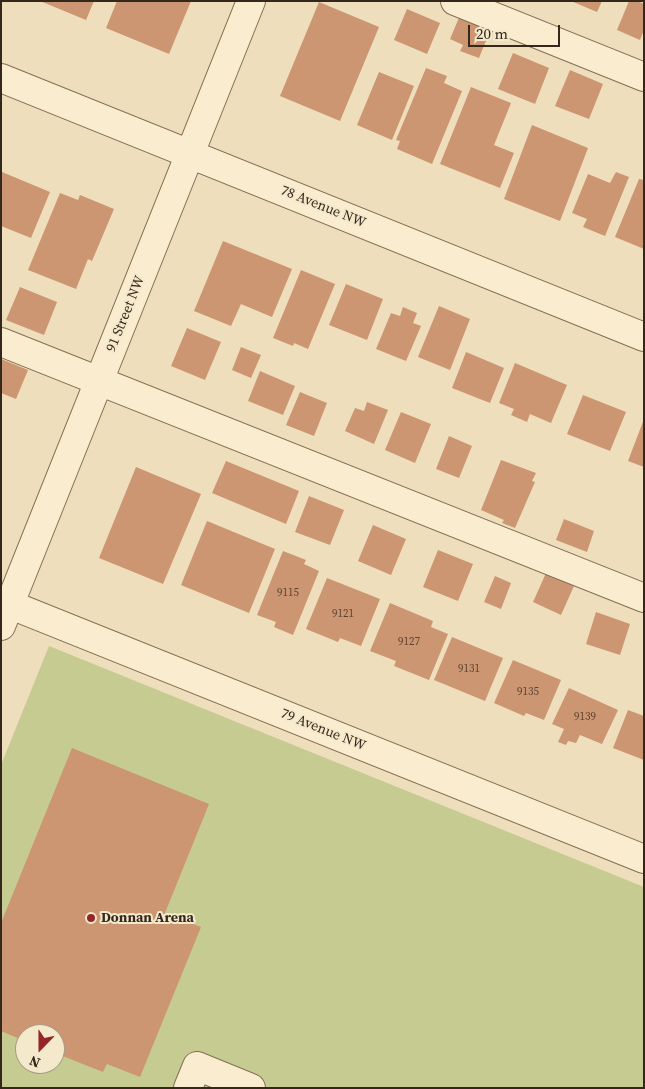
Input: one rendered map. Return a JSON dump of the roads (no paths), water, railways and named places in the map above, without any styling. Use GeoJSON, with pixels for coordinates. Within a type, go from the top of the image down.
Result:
{"type":"FeatureCollection","features":[{"type":"Feature","properties":{"kind":"street","name":"91 Street NW"},"geometry":{"type":"LineString","coordinates":[[4,610],[99,381],[251,1]]}},
{"type":"Feature","properties":{"kind":"street"},"geometry":{"type":"LineString","coordinates":[[455,1],[644,77]]}},
{"type":"Feature","properties":{"kind":"street","name":"78 Avenue NW"},"geometry":{"type":"LineString","coordinates":[[1,78],[644,337]]}},
{"type":"Feature","properties":{"kind":"street"},"geometry":{"type":"LineString","coordinates":[[1,342],[644,598]]}},
{"type":"Feature","properties":{"kind":"street","name":"79 Avenue NW"},"geometry":{"type":"LineString","coordinates":[[4,610],[644,858]]}},
{"type":"Feature","properties":{"kind":"street"},"geometry":{"type":"LineString","coordinates":[[188,1088],[197,1066],[251,1088]]}},
{"type":"Feature","properties":{"kind":"place","name":"Donnan Arena"},"geometry":{"type":"Point","coordinates":[91,918]}}]}
